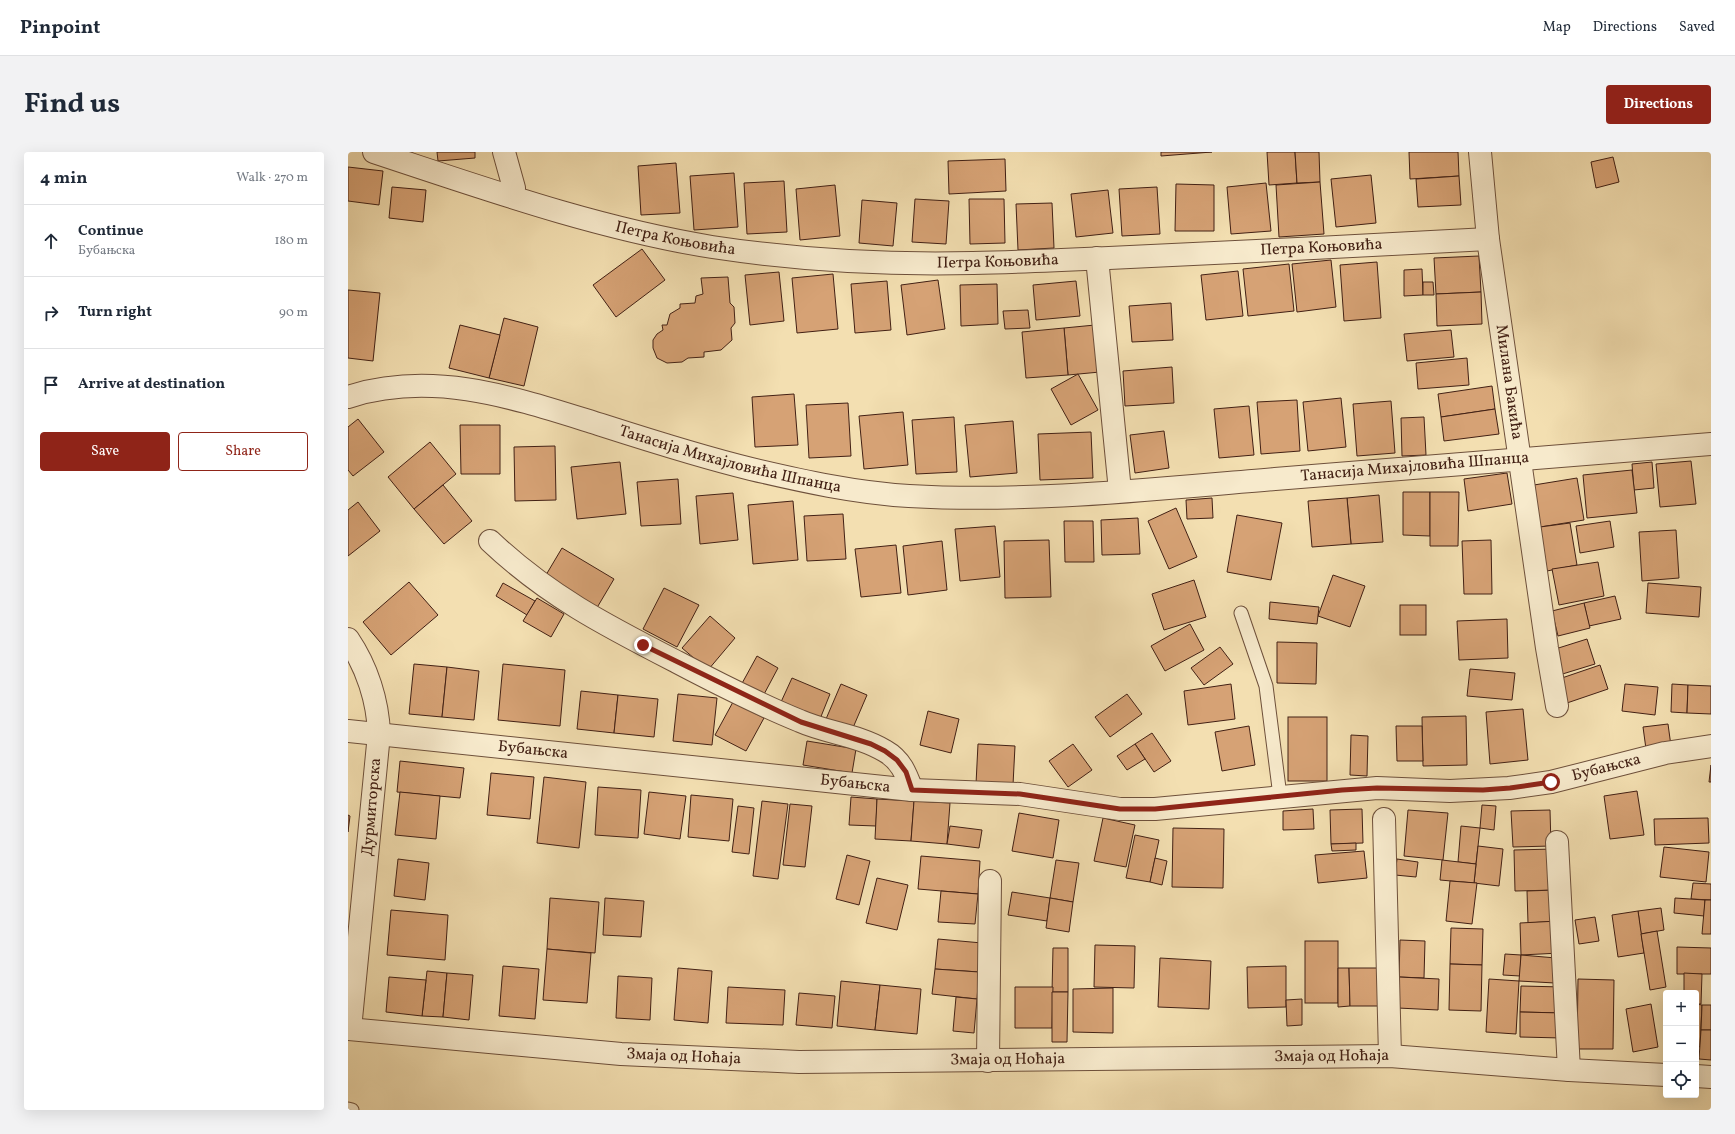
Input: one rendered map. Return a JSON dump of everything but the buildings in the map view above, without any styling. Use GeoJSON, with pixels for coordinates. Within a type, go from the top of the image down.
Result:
{"type":"FeatureCollection","features":[{"type":"Feature","properties":{"kind":"street","name":"Петра Коњовића"},"geometry":{"type":"LineString","coordinates":[[374,152],[513,198],[593,222],[701,245],[760,253],[908,263],[971,264],[1488,239]]}},
{"type":"Feature","properties":{"kind":"street"},"geometry":{"type":"LineString","coordinates":[[504,152],[514,188],[513,198]]}},
{"type":"Feature","properties":{"kind":"street","name":"Милана Бакића"},"geometry":{"type":"LineString","coordinates":[[1480,152],[1488,239],[1521,458],[1546,648],[1557,706]]}},
{"type":"Feature","properties":{"kind":"street"},"geometry":{"type":"LineString","coordinates":[[1097,258],[1120,491]]}},
{"type":"Feature","properties":{"kind":"street","name":"Танасија Михајловића Шпанца"},"geometry":{"type":"LineString","coordinates":[[348,397],[381,389],[414,385],[439,385],[468,389],[513,398],[694,454],[752,469],[802,480],[907,496],[1047,497],[1711,444]]}},
{"type":"Feature","properties":{"kind":"street"},"geometry":{"type":"LineString","coordinates":[[490,541],[516,565],[550,591],[601,623],[716,682],[801,722],[871,744],[885,751],[897,760],[906,772],[912,790]]}},
{"type":"Feature","properties":{"kind":"street","name":"Дурмиторска"},"geometry":{"type":"LineString","coordinates":[[348,639],[364,669],[374,696],[379,734],[349,1029]]}},
{"type":"Feature","properties":{"kind":"street","name":"Бубањска"},"geometry":{"type":"LineString","coordinates":[[348,731],[912,790],[1020,794],[1120,809],[1155,809],[1377,788],[1450,791],[1510,788],[1551,782],[1665,753],[1711,746]]}},
{"type":"Feature","properties":{"kind":"street"},"geometry":{"type":"LineString","coordinates":[[1384,819],[1390,1056]]}},
{"type":"Feature","properties":{"kind":"street"},"geometry":{"type":"LineString","coordinates":[[1557,842],[1569,1070]]}},
{"type":"Feature","properties":{"kind":"street"},"geometry":{"type":"LineString","coordinates":[[988,1061],[990,881]]}},
{"type":"Feature","properties":{"kind":"street","name":"Змаја од Ноћаја"},"geometry":{"type":"LineString","coordinates":[[349,1029],[636,1055],[799,1062],[1390,1056],[1569,1070],[1663,1075]]}},
{"type":"Feature","properties":{"kind":"street"},"geometry":{"type":"LineString","coordinates":[[1699,1076],[1711,1077]]}},
{"type":"Feature","properties":{"kind":"lane"},"geometry":{"type":"LineString","coordinates":[[1241,612],[1266,686],[1280,796]]}},
{"type":"Feature","properties":{"kind":"lane"},"geometry":{"type":"LineString","coordinates":[[348,1109],[352,1110]]}},
{"type":"Feature","properties":{"kind":"route"},"geometry":{"type":"LineString","coordinates":[[643,645],[716,682],[801,722],[871,744],[885,751],[897,760],[906,772],[912,790],[1020,794],[1120,809],[1155,809],[1342,790],[1410,788],[1450,791],[1483,790],[1551,782]]}}]}
